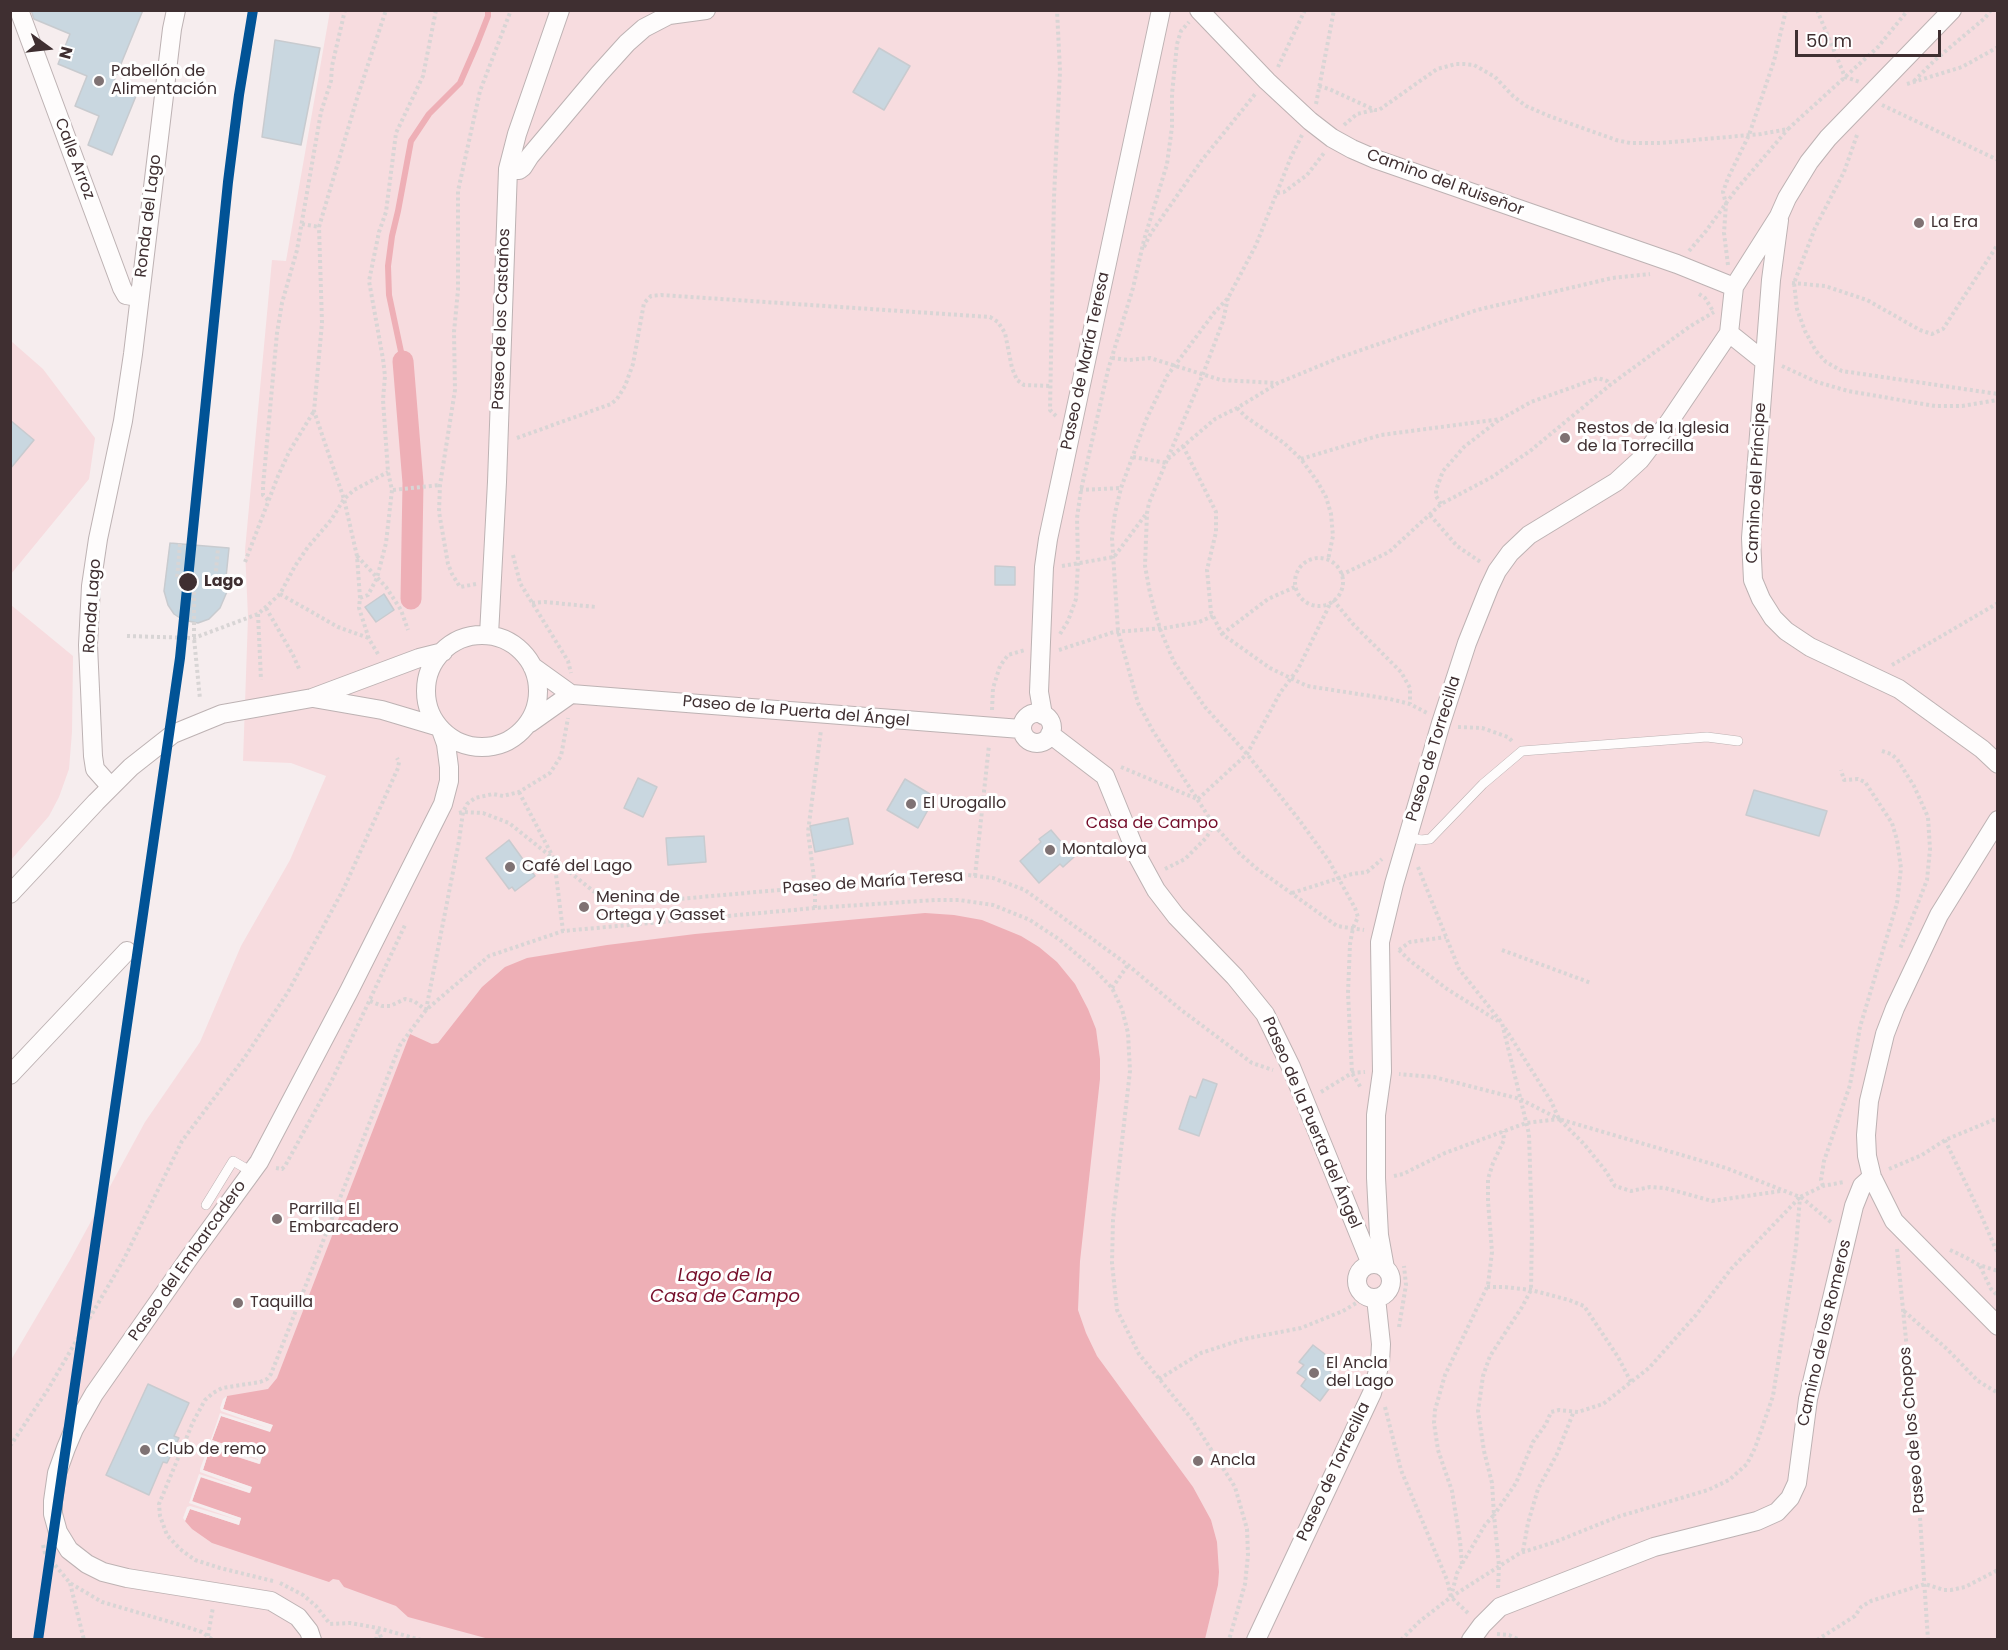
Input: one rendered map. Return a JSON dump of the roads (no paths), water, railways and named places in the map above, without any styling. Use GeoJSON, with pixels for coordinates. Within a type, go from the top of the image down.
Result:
{"type":"FeatureCollection","features":[{"type":"Feature","properties":{"kind":"street","name":"Calle Arroz"},"geometry":{"type":"LineString","coordinates":[[19,10],[122,288],[126,295],[138,297]]}},
{"type":"Feature","properties":{"kind":"street","name":"Ronda del Lago"},"geometry":{"type":"LineString","coordinates":[[123,421],[176,10]]}},
{"type":"Feature","properties":{"kind":"street","name":"Paseo de los Castaños"},"geometry":{"type":"LineString","coordinates":[[489,635],[508,169],[517,134],[560,10]]}},
{"type":"Feature","properties":{"kind":"street"},"geometry":{"type":"LineString","coordinates":[[508,169],[519,170],[524,167],[530,156],[599,74],[644,28],[669,15],[706,10]]}},
{"type":"Feature","properties":{"kind":"street","name":"Paseo de María Teresa"},"geometry":{"type":"LineString","coordinates":[[1044,715],[1039,692],[1046,647],[1044,567],[1058,489],[1161,10]]}},
{"type":"Feature","properties":{"kind":"street"},"geometry":{"type":"LineString","coordinates":[[1764,361],[1724,320],[1734,288],[1779,216],[1809,162],[1828,138],[1952,10]]}},
{"type":"Feature","properties":{"kind":"street","name":"Camino del Ruiseñor"},"geometry":{"type":"LineString","coordinates":[[1196,14],[1310,122],[1332,138],[1375,159],[1677,264],[1734,288]]}},
{"type":"Feature","properties":{"kind":"street","name":"Camino del Príncipe"},"geometry":{"type":"LineString","coordinates":[[1779,216],[1771,280],[1751,538],[1753,580],[1773,618],[1786,631],[1809,647],[1881,679],[1927,708],[1982,749],[1998,764]]}},
{"type":"Feature","properties":{"kind":"street","name":"Paseo de Torrecilla"},"geometry":{"type":"LineString","coordinates":[[1372,1297],[1385,1294],[1391,1285],[1379,1235],[1376,1178],[1376,1115],[1382,1072],[1381,938],[1402,856],[1415,839],[1441,723],[1467,643],[1497,571],[1510,553],[1529,535],[1616,482],[1640,460],[1669,422],[1724,320]]}},
{"type":"Feature","properties":{"kind":"street","name":"Ronda Lago"},"geometry":{"type":"LineString","coordinates":[[111,787],[95,769],[93,756],[88,634],[96,551],[123,421]]}},
{"type":"Feature","properties":{"kind":"street"},"geometry":{"type":"LineString","coordinates":[[10,894],[131,767],[173,734],[195,724],[238,710],[312,698],[443,651],[462,639],[489,635],[515,646],[532,666],[537,680],[538,695],[535,710],[528,724]]}},
{"type":"Feature","properties":{"kind":"street"},"geometry":{"type":"LineString","coordinates":[[440,728],[429,707],[427,684],[431,670],[443,651]]}},
{"type":"Feature","properties":{"kind":"street"},"geometry":{"type":"LineString","coordinates":[[312,698],[382,710],[440,728],[464,744],[489,747],[501,745],[512,739],[571,686],[532,666]]}},
{"type":"Feature","properties":{"kind":"street","name":"Paseo de la Puerta del Ángel"},"geometry":{"type":"LineString","coordinates":[[571,686],[823,715],[1021,729]]}},
{"type":"Feature","properties":{"kind":"street"},"geometry":{"type":"LineString","coordinates":[[1036,713],[1044,715],[1049,719],[1051,725],[1050,734],[1046,740],[1033,743],[1023,736],[1021,729],[1024,720],[1036,713]]}},
{"type":"Feature","properties":{"kind":"street","name":"Paseo del Embarcadero"},"geometry":{"type":"LineString","coordinates":[[312,1640],[309,1631],[298,1617],[271,1601],[251,1596],[158,1584],[103,1572],[87,1564],[69,1550],[58,1532],[53,1514],[53,1501],[57,1473],[74,1429],[94,1394],[267,1148],[443,804],[449,781],[449,767],[446,744],[440,728]]}},
{"type":"Feature","properties":{"kind":"street","name":"Paseo de la Puerta del Ángel"},"geometry":{"type":"LineString","coordinates":[[1050,734],[1105,776],[1148,876],[1176,916],[1252,996],[1265,1014],[1386,1265]]}},
{"type":"Feature","properties":{"kind":"street"},"geometry":{"type":"LineString","coordinates":[[1998,820],[1930,933],[1913,966],[1885,1034],[1866,1122],[1867,1182],[1894,1221],[1998,1326]]}},
{"type":"Feature","properties":{"kind":"street"},"geometry":{"type":"LineString","coordinates":[[10,1075],[127,951]]}},
{"type":"Feature","properties":{"kind":"street","name":"Camino de los Romeros"},"geometry":{"type":"LineString","coordinates":[[1477,1632],[1500,1607],[1654,1546],[1740,1526],[1777,1512],[1790,1498],[1797,1483],[1808,1399],[1854,1206],[1867,1182]]}},
{"type":"Feature","properties":{"kind":"street","name":"Paseo de Torrecilla"},"geometry":{"type":"LineString","coordinates":[[1256,1640],[1372,1393],[1380,1363],[1381,1344],[1372,1297],[1360,1289],[1358,1278],[1362,1269],[1386,1265]]}},
{"type":"Feature","properties":{"kind":"lane"},"geometry":{"type":"LineString","coordinates":[[1415,839],[1430,838],[1483,784],[1522,750],[1707,737],[1738,741]]}},
{"type":"Feature","properties":{"kind":"lane"},"geometry":{"type":"LineString","coordinates":[[206,1205],[233,1161],[252,1172]]}},
{"type":"Feature","properties":{"kind":"water","name":"Lago de la Casa de Campo"},"geometry":{"type":"Polygon","coordinates":[[[925,913],[982,920],[1021,936],[1039,947],[1057,962],[1075,984],[1096,1029],[1100,1079],[1080,1261],[1078,1310],[1097,1356],[1193,1487],[1211,1520],[1217,1542],[1219,1572],[1205,1639],[489,1639],[408,1617],[396,1606],[344,1587],[339,1580],[333,1579],[329,1582],[212,1543],[185,1521],[190,1509],[239,1525],[241,1518],[192,1502],[200,1477],[249,1493],[251,1487],[203,1470],[210,1448],[259,1464],[262,1457],[212,1440],[221,1416],[270,1431],[272,1425],[223,1409],[227,1396],[268,1389],[277,1378],[410,1034],[432,1044],[438,1043],[482,987],[505,967],[527,958],[695,934],[925,913]]]}},
{"type":"Feature","properties":{"kind":"waterway"},"geometry":{"type":"LineString","coordinates":[[403,361],[389,295],[388,266],[411,141],[429,114],[460,83],[488,16],[488,10]]}},
{"type":"Feature","properties":{"kind":"waterway"},"geometry":{"type":"LineString","coordinates":[[403,361],[413,483],[411,599]]}},
{"type":"Feature","properties":{"kind":"place","name":"Pabellón de Alimentación"},"geometry":{"type":"Point","coordinates":[99,81]}},
{"type":"Feature","properties":{"kind":"place","name":"La Era"},"geometry":{"type":"Point","coordinates":[1919,223]}},
{"type":"Feature","properties":{"kind":"place","name":"Restos de la Iglesia de la Torrecilla"},"geometry":{"type":"Point","coordinates":[1565,438]}},
{"type":"Feature","properties":{"kind":"place","name":"Lago"},"geometry":{"type":"Point","coordinates":[188,582]}},
{"type":"Feature","properties":{"kind":"place","name":"El Urogallo"},"geometry":{"type":"Point","coordinates":[911,804]}},
{"type":"Feature","properties":{"kind":"place","name":"Montaloya"},"geometry":{"type":"Point","coordinates":[1050,850]}},
{"type":"Feature","properties":{"kind":"place","name":"Café del Lago"},"geometry":{"type":"Point","coordinates":[510,867]}},
{"type":"Feature","properties":{"kind":"place","name":"Menina de Ortega y Gasset"},"geometry":{"type":"Point","coordinates":[584,907]}},
{"type":"Feature","properties":{"kind":"place","name":"Parrilla El Embarcadero"},"geometry":{"type":"Point","coordinates":[277,1219]}},
{"type":"Feature","properties":{"kind":"place","name":"Taquilla"},"geometry":{"type":"Point","coordinates":[238,1303]}},
{"type":"Feature","properties":{"kind":"place","name":"El Ancla del Lago"},"geometry":{"type":"Point","coordinates":[1314,1373]}},
{"type":"Feature","properties":{"kind":"place","name":"Club de remo"},"geometry":{"type":"Point","coordinates":[145,1450]}},
{"type":"Feature","properties":{"kind":"place","name":"Ancla"},"geometry":{"type":"Point","coordinates":[1198,1461]}},
{"type":"Feature","properties":{"kind":"park label","name":"Casa de Campo"},"geometry":{"type":"Point","coordinates":[1152,824]}}]}
